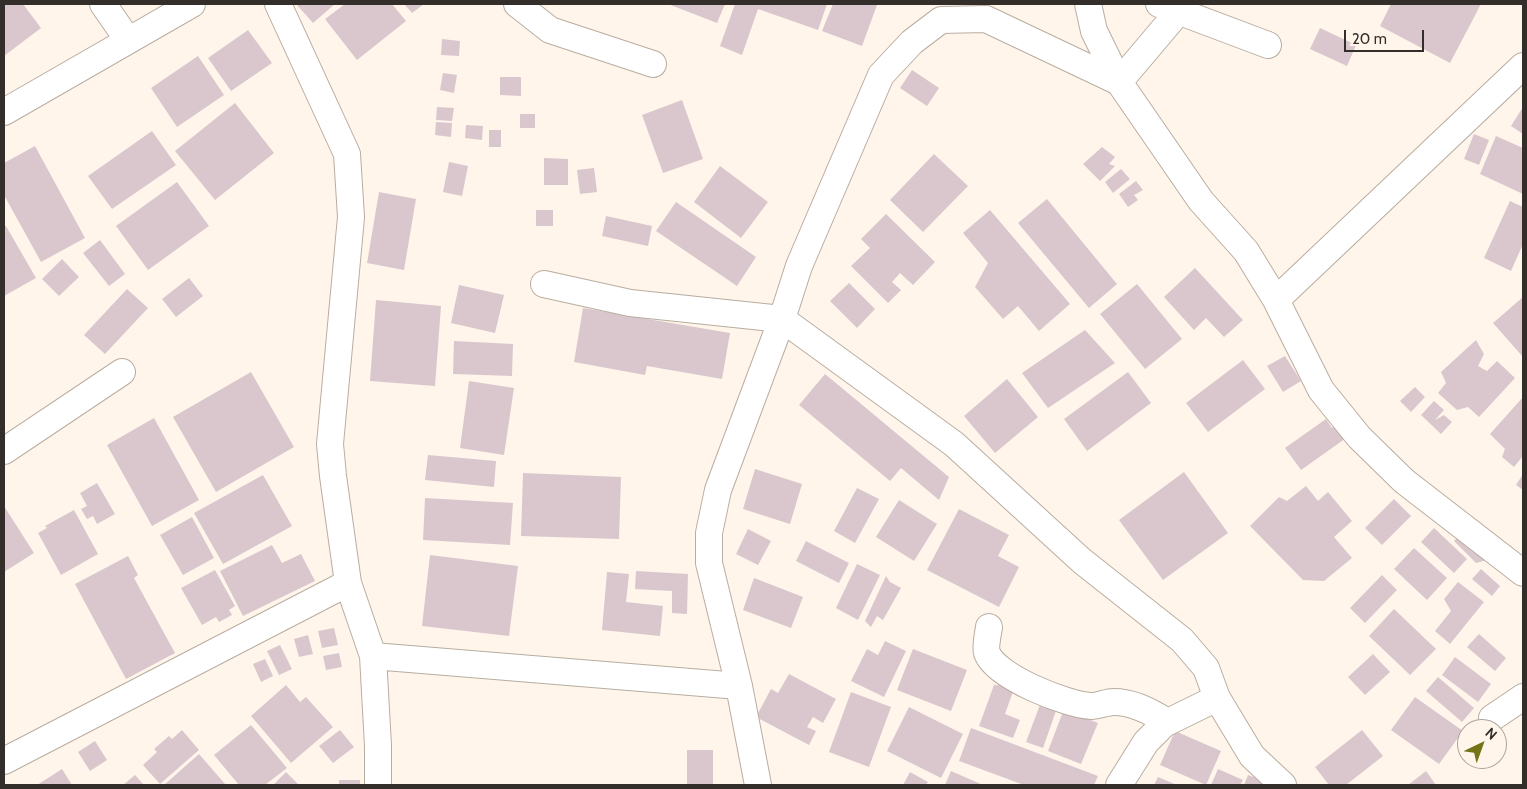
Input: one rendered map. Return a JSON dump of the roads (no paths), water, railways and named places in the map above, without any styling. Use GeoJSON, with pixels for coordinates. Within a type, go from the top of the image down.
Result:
{"type":"FeatureCollection","features":[{"type":"Feature","properties":{"kind":"street"},"geometry":{"type":"LineString","coordinates":[[103,4],[128,40]]}},
{"type":"Feature","properties":{"kind":"street"},"geometry":{"type":"LineString","coordinates":[[4,112],[192,4]]}},
{"type":"Feature","properties":{"kind":"street"},"geometry":{"type":"LineString","coordinates":[[278,4],[347,154],[351,217],[330,444],[332,476],[348,583],[373,656],[378,746],[378,785]]}},
{"type":"Feature","properties":{"kind":"street"},"geometry":{"type":"LineString","coordinates":[[517,4],[550,30],[653,64]]}},
{"type":"Feature","properties":{"kind":"street"},"geometry":{"type":"LineString","coordinates":[[1088,4],[1094,31],[1119,82],[1201,201],[1246,251],[1276,300],[1321,390],[1359,437],[1404,481],[1523,573]]}},
{"type":"Feature","properties":{"kind":"street"},"geometry":{"type":"LineString","coordinates":[[1119,82],[1169,8],[1268,46]]}},
{"type":"Feature","properties":{"kind":"street"},"geometry":{"type":"LineString","coordinates":[[758,785],[739,686],[709,563],[709,533],[718,490],[782,319],[799,266],[881,75],[912,42],[941,20],[986,19],[1119,82]]}},
{"type":"Feature","properties":{"kind":"street"},"geometry":{"type":"LineString","coordinates":[[1276,300],[1523,66]]}},
{"type":"Feature","properties":{"kind":"street"},"geometry":{"type":"LineString","coordinates":[[544,284],[630,303],[782,319],[954,444],[1082,561],[1182,640],[1206,668],[1217,698],[1252,756],[1283,785]]}},
{"type":"Feature","properties":{"kind":"street"},"geometry":{"type":"LineString","coordinates":[[4,451],[122,372]]}},
{"type":"Feature","properties":{"kind":"street"},"geometry":{"type":"LineString","coordinates":[[5,758],[348,583]]}},
{"type":"Feature","properties":{"kind":"street"},"geometry":{"type":"LineString","coordinates":[[988,627],[987,653],[997,668],[1019,682],[1056,697],[1091,706],[1114,702],[1133,706],[1151,711],[1167,722]]}},
{"type":"Feature","properties":{"kind":"street"},"geometry":{"type":"LineString","coordinates":[[373,656],[739,686]]}},
{"type":"Feature","properties":{"kind":"street"},"geometry":{"type":"LineString","coordinates":[[1492,718],[1523,697]]}},
{"type":"Feature","properties":{"kind":"street"},"geometry":{"type":"LineString","coordinates":[[1119,785],[1146,742],[1167,722],[1217,698]]}}]}
